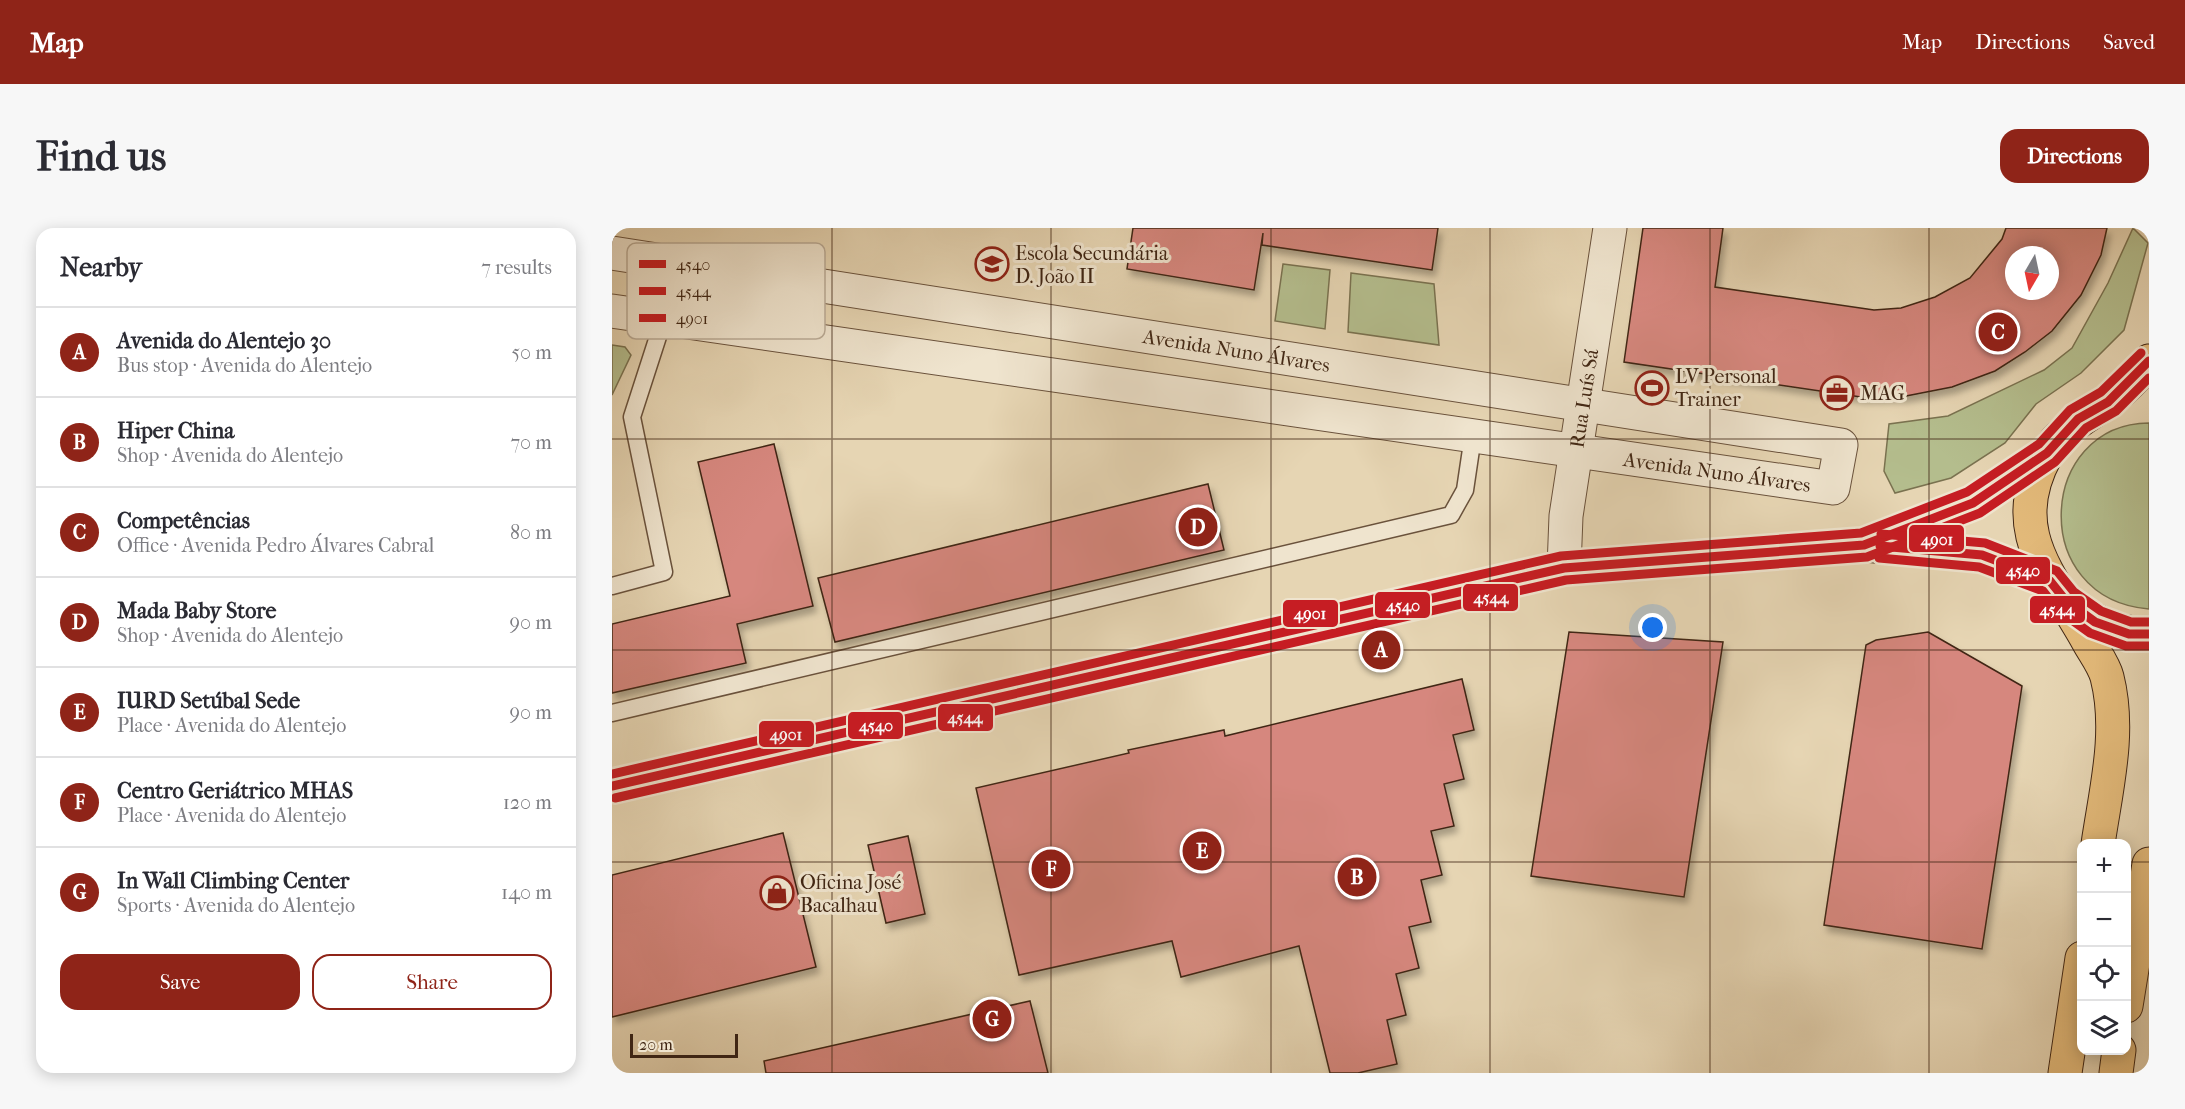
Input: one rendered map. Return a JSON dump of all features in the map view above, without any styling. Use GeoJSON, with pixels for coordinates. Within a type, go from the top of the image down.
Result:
{"type":"FeatureCollection","features":[{"type":"Feature","properties":{"kind":"main road"},"geometry":{"type":"LineString","coordinates":[[2099,839],[2113,743],[2114,713],[2107,674],[2035,551],[2029,518],[2033,484],[2047,453],[2078,419],[2108,402],[2149,361]]}},
{"type":"Feature","properties":{"kind":"main road"},"geometry":{"type":"LineString","coordinates":[[2108,402],[2149,394]]}},
{"type":"Feature","properties":{"kind":"main road"},"geometry":{"type":"LineString","coordinates":[[2058,591],[2095,622],[2129,634],[2149,634]]}},
{"type":"Feature","properties":{"kind":"main road"},"geometry":{"type":"LineString","coordinates":[[2128,1001],[2149,864]]}},
{"type":"Feature","properties":{"kind":"main road"},"geometry":{"type":"LineString","coordinates":[[2065,1073],[2077,992]]}},
{"type":"Feature","properties":{"kind":"main road"},"geometry":{"type":"LineString","coordinates":[[2116,1073],[2118,1055]]}},
{"type":"Feature","properties":{"kind":"street","name":"Rua Luís Sá"},"geometry":{"type":"LineString","coordinates":[[1564,568],[1566,516],[1610,228]]}},
{"type":"Feature","properties":{"kind":"street","name":"Avenida Nuno Álvares"},"geometry":{"type":"LineString","coordinates":[[612,253],[627,255]]}},
{"type":"Feature","properties":{"kind":"street","name":"Avenida Nuno Álvares"},"geometry":{"type":"LineString","coordinates":[[808,339],[1833,488],[1841,445],[825,286]]}},
{"type":"Feature","properties":{"kind":"street","name":"Avenida Nuno Álvares"},"geometry":{"type":"LineString","coordinates":[[612,311],[627,313]]}},
{"type":"Feature","properties":{"kind":"street"},"geometry":{"type":"LineString","coordinates":[[1864,545],[1973,503],[2047,453]]}},
{"type":"Feature","properties":{"kind":"street"},"geometry":{"type":"LineString","coordinates":[[612,786],[1564,568],[1864,545],[1982,555],[2058,591]]}},
{"type":"Feature","properties":{"kind":"lane"},"geometry":{"type":"LineString","coordinates":[[612,586],[664,572],[632,417],[657,339]]}},
{"type":"Feature","properties":{"kind":"lane"},"geometry":{"type":"LineString","coordinates":[[612,712],[1451,515],[1465,490],[1473,436]]}},
{"type":"Feature","properties":{"kind":"green space"},"geometry":{"type":"Polygon","coordinates":[[[2133,228],[2148,243],[2124,330],[2081,373],[2036,404],[2005,443],[1951,478],[1895,493],[1884,471],[1889,424],[1948,416],[2044,370],[2072,348],[2108,283],[2133,228]]]}},
{"type":"Feature","properties":{"kind":"green space"},"geometry":{"type":"Polygon","coordinates":[[[1283,264],[1330,270],[1325,329],[1275,321],[1283,264]]]}},
{"type":"Feature","properties":{"kind":"green space"},"geometry":{"type":"Polygon","coordinates":[[[1351,273],[1434,284],[1439,345],[1348,332],[1351,273]]]}},
{"type":"Feature","properties":{"kind":"green space"},"geometry":{"type":"Polygon","coordinates":[[[612,345],[625,347],[631,355],[612,395],[612,345]]]}},
{"type":"Feature","properties":{"kind":"green space"},"geometry":{"type":"Polygon","coordinates":[[[2149,423],[2149,609],[2109,598],[2082,576],[2066,546],[2061,513],[2068,480],[2085,451],[2112,431],[2149,423]]]}},
{"type":"Feature","properties":{"kind":"building"},"geometry":{"type":"Polygon","coordinates":[[[1133,228],[1438,228],[1432,270],[1262,245],[1263,233],[1254,290],[1127,269],[1133,228]]]}},
{"type":"Feature","properties":{"kind":"building"},"geometry":{"type":"Polygon","coordinates":[[[1643,228],[1723,228],[1715,287],[1874,310],[1901,308],[1935,297],[1970,278],[2002,239],[2006,228],[2107,228],[2101,255],[2081,295],[2052,331],[2025,352],[1995,371],[1952,387],[1906,396],[1861,397],[1624,362],[1643,228]]]}},
{"type":"Feature","properties":{"kind":"building"},"geometry":{"type":"Polygon","coordinates":[[[774,444],[813,606],[737,624],[746,663],[612,693],[612,624],[730,596],[698,462],[774,444]]]}},
{"type":"Feature","properties":{"kind":"building"},"geometry":{"type":"Polygon","coordinates":[[[1208,484],[1224,550],[835,642],[818,578],[1208,484]]]}},
{"type":"Feature","properties":{"kind":"building"},"geometry":{"type":"Polygon","coordinates":[[[1569,632],[1723,642],[1684,897],[1531,876],[1569,632]]]}},
{"type":"Feature","properties":{"kind":"building"},"geometry":{"type":"Polygon","coordinates":[[[1928,632],[2022,686],[1982,949],[1824,925],[1866,645],[1876,640],[1928,632]]]}},
{"type":"Feature","properties":{"kind":"building"},"geometry":{"type":"Polygon","coordinates":[[[1462,679],[1474,730],[1453,735],[1464,779],[1444,784],[1454,826],[1431,831],[1442,875],[1421,880],[1431,922],[1409,927],[1419,968],[1396,974],[1406,1015],[1387,1020],[1397,1064],[1358,1073],[1330,1073],[1299,946],[1181,977],[1172,941],[1019,975],[976,788],[1129,753],[1128,750],[1224,730],[1225,736],[1462,679]]]}},
{"type":"Feature","properties":{"kind":"building"},"geometry":{"type":"Polygon","coordinates":[[[783,833],[816,967],[612,1017],[612,875],[783,833]]]}},
{"type":"Feature","properties":{"kind":"building"},"geometry":{"type":"Polygon","coordinates":[[[908,836],[925,914],[886,923],[868,845],[908,836]]]}},
{"type":"Feature","properties":{"kind":"building"},"geometry":{"type":"Polygon","coordinates":[[[1030,1001],[1048,1073],[766,1073],[764,1061],[1030,1001]]]}},
{"type":"Feature","properties":{"kind":"transit line","name":"4901"},"geometry":{"type":"LineString","coordinates":[[612,774],[1561,556],[1861,533],[1967,492],[2039,444],[2070,410],[2101,392],[2141,353]]}},
{"type":"Feature","properties":{"kind":"transit line","name":"4540"},"geometry":{"type":"LineString","coordinates":[[612,786],[1564,568],[1864,545],[1973,503],[2047,453],[2078,419],[2108,402],[2149,361]]}},
{"type":"Feature","properties":{"kind":"transit line","name":"4544"},"geometry":{"type":"LineString","coordinates":[[615,798],[1566,580],[1867,557],[1980,513],[2055,462],[2086,428],[2116,411],[2149,378]]}},
{"type":"Feature","properties":{"kind":"transit line","name":"4901"},"geometry":{"type":"LineString","coordinates":[[1881,534],[1985,543],[2057,571],[2074,592],[2101,611],[2131,622],[2149,622]]}},
{"type":"Feature","properties":{"kind":"transit line","name":"4540"},"geometry":{"type":"LineString","coordinates":[[1880,546],[1982,555],[2050,581],[2066,601],[2095,622],[2129,634],[2149,634]]}},
{"type":"Feature","properties":{"kind":"transit line","name":"4544"},"geometry":{"type":"LineString","coordinates":[[1879,558],[1979,567],[2043,591],[2058,610],[2090,633],[2126,646],[2149,646]]}},
{"type":"Feature","properties":{"kind":"place","name":"Escola Secundária D. João II"},"geometry":{"type":"Point","coordinates":[992,264]}},
{"type":"Feature","properties":{"kind":"place","name":"Competências"},"geometry":{"type":"Point","coordinates":[1998,332]}},
{"type":"Feature","properties":{"kind":"place","name":"LV Personal Trainer"},"geometry":{"type":"Point","coordinates":[1652,388]}},
{"type":"Feature","properties":{"kind":"place","name":"MAG"},"geometry":{"type":"Point","coordinates":[1837,393]}},
{"type":"Feature","properties":{"kind":"place","name":"Mada Baby Store"},"geometry":{"type":"Point","coordinates":[1198,527]}},
{"type":"Feature","properties":{"kind":"place","name":"Avenida do Alentejo 30"},"geometry":{"type":"Point","coordinates":[1381,650]}},
{"type":"Feature","properties":{"kind":"place","name":"IURD Setúbal Sede"},"geometry":{"type":"Point","coordinates":[1202,851]}},
{"type":"Feature","properties":{"kind":"place","name":"Centro Geriátrico MHAS"},"geometry":{"type":"Point","coordinates":[1051,869]}},
{"type":"Feature","properties":{"kind":"place","name":"Hiper China"},"geometry":{"type":"Point","coordinates":[1357,877]}},
{"type":"Feature","properties":{"kind":"place","name":"Oficina José Bacalhau"},"geometry":{"type":"Point","coordinates":[777,893]}},
{"type":"Feature","properties":{"kind":"place","name":"In Wall Climbing Center"},"geometry":{"type":"Point","coordinates":[992,1019]}}]}
